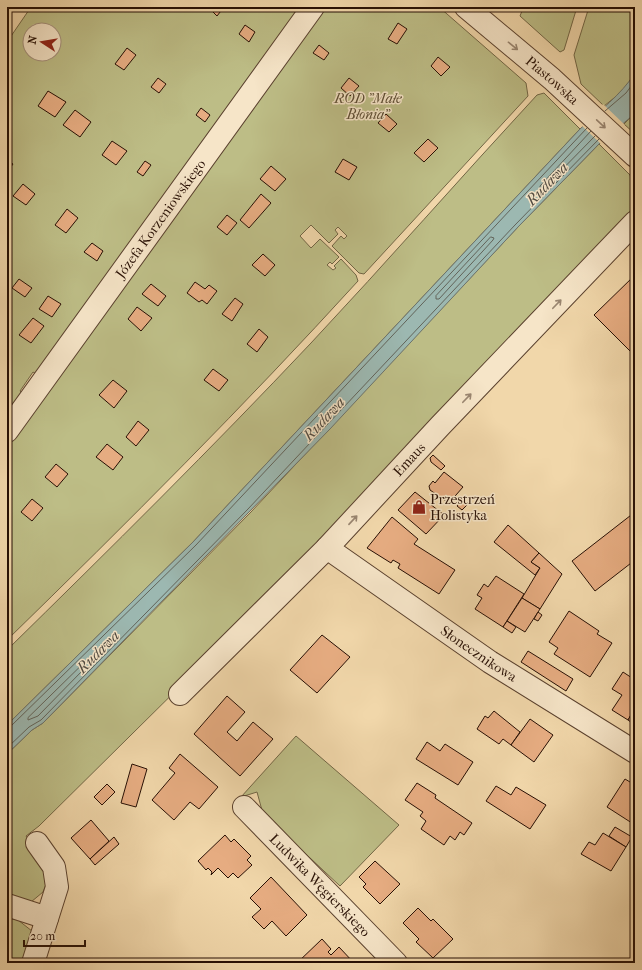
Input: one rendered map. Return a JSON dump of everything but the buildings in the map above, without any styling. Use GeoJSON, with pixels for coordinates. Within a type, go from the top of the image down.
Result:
{"type":"FeatureCollection","features":[{"type":"Feature","properties":{"kind":"street","name":"Józefa Korzeniowskiego"},"geometry":{"type":"LineString","coordinates":[[7,431],[313,7]]}},
{"type":"Feature","properties":{"kind":"street","name":"Piastowska"},"geometry":{"type":"LineString","coordinates":[[466,7],[573,98],[633,154]]}},
{"type":"Feature","properties":{"kind":"street","name":"Emaus"},"geometry":{"type":"LineString","coordinates":[[180,694],[327,548],[440,426],[635,222]]}},
{"type":"Feature","properties":{"kind":"street","name":"Słonecznikowa"},"geometry":{"type":"LineString","coordinates":[[327,548],[490,662],[635,752]]}},
{"type":"Feature","properties":{"kind":"street","name":"Ludwika Węgierskiego"},"geometry":{"type":"LineString","coordinates":[[244,807],[396,963]]}},
{"type":"Feature","properties":{"kind":"street"},"geometry":{"type":"LineString","coordinates":[[33,963],[57,887],[54,867],[37,843]]}},
{"type":"Feature","properties":{"kind":"street"},"geometry":{"type":"LineString","coordinates":[[7,904],[47,918]]}},
{"type":"Feature","properties":{"kind":"green space"},"geometry":{"type":"Polygon","coordinates":[[[31,7],[306,7],[38,375],[33,372],[20,391],[25,395],[7,419],[7,42],[31,7]]]}},
{"type":"Feature","properties":{"kind":"green space","name":"ROD \"Małe Błonia\""},"geometry":{"type":"Polygon","coordinates":[[[322,7],[439,7],[526,83],[528,96],[364,274],[359,273],[332,246],[341,236],[344,239],[347,236],[338,227],[335,230],[338,234],[329,243],[311,225],[300,236],[311,248],[320,239],[339,257],[332,264],[330,262],[327,265],[333,270],[336,268],[334,266],[341,259],[356,275],[358,281],[185,463],[7,640],[7,443],[322,7]]]}},
{"type":"Feature","properties":{"kind":"green space"},"geometry":{"type":"Polygon","coordinates":[[[548,7],[577,7],[564,50],[560,52],[520,16],[522,11],[548,7]]]}},
{"type":"Feature","properties":{"kind":"green space"},"geometry":{"type":"Polygon","coordinates":[[[589,7],[635,7],[635,73],[624,90],[604,106],[581,84],[574,55],[589,7]]]}},
{"type":"Feature","properties":{"kind":"green space"},"geometry":{"type":"Polygon","coordinates":[[[544,93],[580,129],[193,542],[7,725],[7,650],[274,382],[368,282],[537,95],[544,93]]]}},
{"type":"Feature","properties":{"kind":"green space"},"geometry":{"type":"Polygon","coordinates":[[[635,113],[635,134],[624,124],[635,113]]]}},
{"type":"Feature","properties":{"kind":"green space"},"geometry":{"type":"Polygon","coordinates":[[[599,144],[630,175],[635,192],[635,212],[220,647],[39,826],[26,836],[50,874],[43,892],[31,902],[7,897],[7,754],[32,730],[43,723],[251,512],[518,227],[599,144]]]}},
{"type":"Feature","properties":{"kind":"green space"},"geometry":{"type":"Polygon","coordinates":[[[296,736],[399,825],[340,886],[263,814],[257,792],[241,797],[296,736]]]}},
{"type":"Feature","properties":{"kind":"green space"},"geometry":{"type":"Polygon","coordinates":[[[7,918],[18,920],[37,935],[28,963],[7,963],[7,918]]]}},
{"type":"Feature","properties":{"kind":"water","name":"Rudawa"},"geometry":{"type":"Polygon","coordinates":[[[635,73],[635,113],[599,144],[518,227],[330,429],[43,723],[32,730],[7,754],[7,725],[193,542],[580,129],[616,96],[635,73]]]}},
{"type":"Feature","properties":{"kind":"pier"},"geometry":{"type":"Polygon","coordinates":[[[603,104],[625,125],[602,145],[581,125],[603,104]]]}},
{"type":"Feature","properties":{"kind":"place","name":"Przestrzeń Holistyka"},"geometry":{"type":"Point","coordinates":[419,507]}}]}
